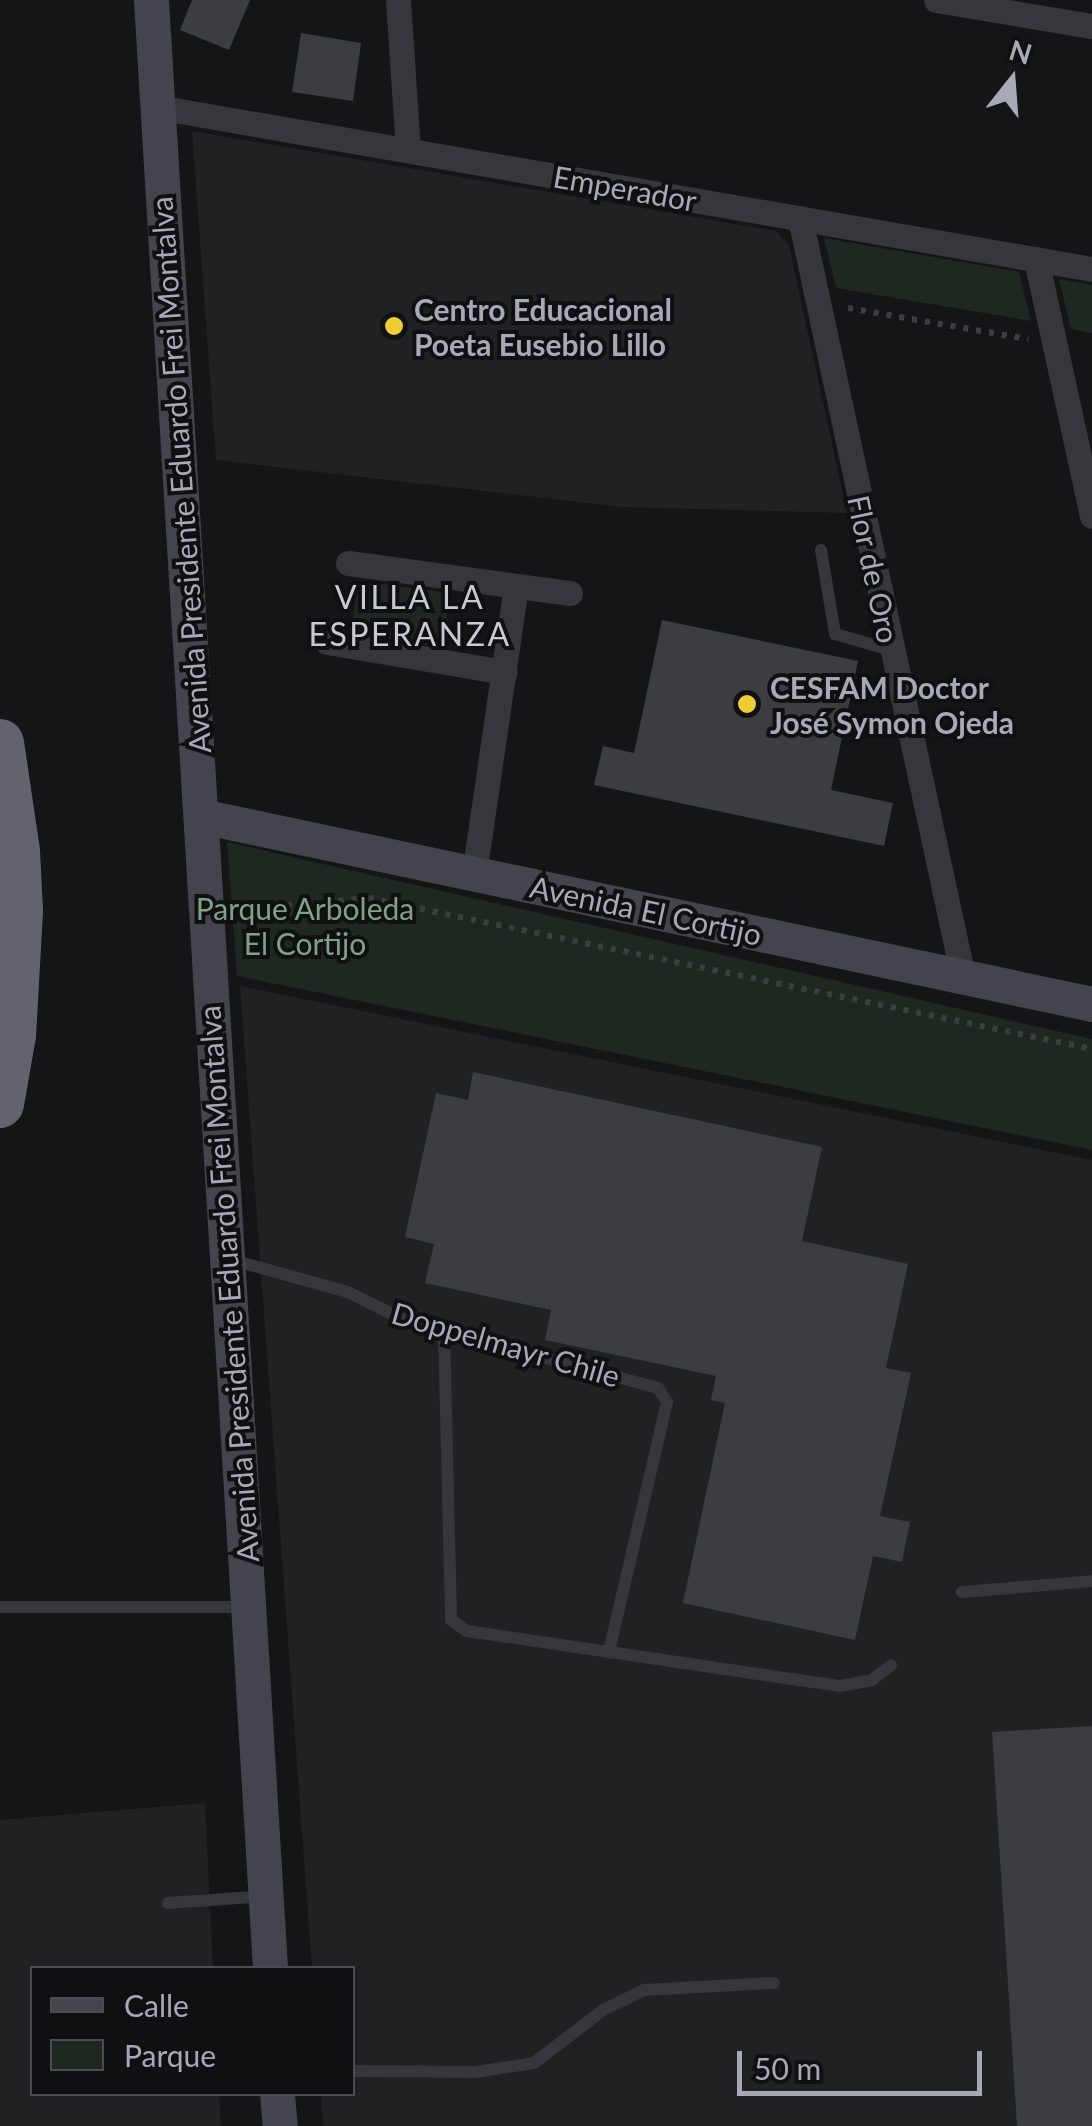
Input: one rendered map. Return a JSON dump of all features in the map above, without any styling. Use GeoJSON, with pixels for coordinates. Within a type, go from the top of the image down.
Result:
{"type":"FeatureCollection","features":[{"type":"Feature","properties":{"kind":"highway"},"geometry":{"type":"LineString","coordinates":[[0,743],[16,852],[18,911],[12,1035],[0,1104]]}},
{"type":"Feature","properties":{"kind":"main road","name":"Avenida Presidente Eduardo Frei Montalva"},"geometry":{"type":"LineString","coordinates":[[151,0],[270,1966]]}},
{"type":"Feature","properties":{"kind":"main road","name":"Avenida El Cortijo"},"geometry":{"type":"LineString","coordinates":[[201,816],[1092,1004]]}},
{"type":"Feature","properties":{"kind":"main road"},"geometry":{"type":"LineString","coordinates":[[278,2096],[280,2126]]}},
{"type":"Feature","properties":{"kind":"street"},"geometry":{"type":"LineString","coordinates":[[398,0],[408,150]]}},
{"type":"Feature","properties":{"kind":"street"},"geometry":{"type":"LineString","coordinates":[[936,0],[1092,26]]}},
{"type":"Feature","properties":{"kind":"street","name":"Emperador"},"geometry":{"type":"LineString","coordinates":[[157,107],[1092,269]]}},
{"type":"Feature","properties":{"kind":"street","name":"Flor de Oro"},"geometry":{"type":"LineString","coordinates":[[800,218],[963,977]]}},
{"type":"Feature","properties":{"kind":"street"},"geometry":{"type":"LineString","coordinates":[[1036,259],[1092,516]]}},
{"type":"Feature","properties":{"kind":"street"},"geometry":{"type":"LineString","coordinates":[[348,563],[570,593]]}},
{"type":"Feature","properties":{"kind":"street"},"geometry":{"type":"LineString","coordinates":[[474,874],[516,586]]}},
{"type":"Feature","properties":{"kind":"street"},"geometry":{"type":"LineString","coordinates":[[327,642],[504,672]]}},
{"type":"Feature","properties":{"kind":"lane"},"geometry":{"type":"LineString","coordinates":[[820,550],[834,634],[891,650]]}},
{"type":"Feature","properties":{"kind":"lane","name":"Doppelmayr Chile"},"geometry":{"type":"LineString","coordinates":[[225,1258],[348,1292],[402,1319],[658,1388],[667,1402],[610,1652]]}},
{"type":"Feature","properties":{"kind":"lane"},"geometry":{"type":"LineString","coordinates":[[444,1330],[451,1620],[467,1631],[839,1686],[872,1680],[891,1665]]}},
{"type":"Feature","properties":{"kind":"lane"},"geometry":{"type":"LineString","coordinates":[[962,1592],[1092,1582]]}},
{"type":"Feature","properties":{"kind":"lane"},"geometry":{"type":"LineString","coordinates":[[0,1607],[249,1607]]}},
{"type":"Feature","properties":{"kind":"lane"},"geometry":{"type":"LineString","coordinates":[[168,1903],[266,1896]]}},
{"type":"Feature","properties":{"kind":"lane"},"geometry":{"type":"LineString","coordinates":[[355,2070],[476,2072],[534,2062],[603,2010],[644,1990],[774,1983]]}},
{"type":"Feature","properties":{"kind":"path"},"geometry":{"type":"LineString","coordinates":[[817,302],[1055,344]]}},
{"type":"Feature","properties":{"kind":"path"},"geometry":{"type":"LineString","coordinates":[[204,909],[369,898],[1092,1049]]}},
{"type":"Feature","properties":{"kind":"shaded area","name":"Centro Educacional Poeta Eusebio Lillo"},"geometry":{"type":"Polygon","coordinates":[[[192,131],[776,231],[789,246],[847,513],[622,507],[216,460],[192,131]]]}},
{"type":"Feature","properties":{"kind":"shaded area"},"geometry":{"type":"Polygon","coordinates":[[[240,986],[1092,1160],[1092,2126],[323,2126],[321,2096],[355,2096],[355,1966],[312,1966],[240,986]]]}},
{"type":"Feature","properties":{"kind":"shaded area"},"geometry":{"type":"Polygon","coordinates":[[[205,1803],[213,1966],[30,1966],[30,2096],[219,2096],[221,2126],[0,2126],[0,1820],[205,1803]]]}},
{"type":"Feature","properties":{"kind":"green space"},"geometry":{"type":"Polygon","coordinates":[[[824,238],[1019,272],[1031,321],[836,288],[824,238]]]}},
{"type":"Feature","properties":{"kind":"green space"},"geometry":{"type":"Polygon","coordinates":[[[1059,279],[1092,285],[1092,333],[1071,329],[1059,279]]]}},
{"type":"Feature","properties":{"kind":"green space"},"geometry":{"type":"Polygon","coordinates":[[[358,581],[450,593],[442,647],[351,634],[358,581]]]}},
{"type":"Feature","properties":{"kind":"green space","name":"Parque Arboleda El Cortijo"},"geometry":{"type":"Polygon","coordinates":[[[227,842],[1092,1039],[1092,1150],[237,976],[227,842]]]}},
{"type":"Feature","properties":{"kind":"building"},"geometry":{"type":"Polygon","coordinates":[[[192,0],[250,0],[229,50],[180,30],[192,0]]]}},
{"type":"Feature","properties":{"kind":"building"},"geometry":{"type":"Polygon","coordinates":[[[301,33],[361,43],[353,101],[292,92],[301,33]]]}},
{"type":"Feature","properties":{"kind":"building","name":"CESFAM Doctor José Symon Ojeda"},"geometry":{"type":"Polygon","coordinates":[[[662,620],[858,661],[831,790],[893,803],[884,846],[594,785],[603,746],[634,753],[662,620]]]}},
{"type":"Feature","properties":{"kind":"building"},"geometry":{"type":"Polygon","coordinates":[[[473,1072],[822,1147],[802,1241],[908,1264],[886,1368],[911,1373],[880,1516],[910,1522],[902,1562],[873,1556],[855,1640],[683,1603],[725,1403],[711,1400],[716,1376],[545,1340],[551,1310],[425,1283],[434,1244],[405,1237],[436,1093],[468,1100],[473,1072]]]}},
{"type":"Feature","properties":{"kind":"building"},"geometry":{"type":"Polygon","coordinates":[[[1092,1726],[1092,2126],[1017,2126],[992,1732],[1092,1726]]]}},
{"type":"Feature","properties":{"kind":"place","name":"Centro Educacional Poeta Eusebio Lillo"},"geometry":{"type":"Point","coordinates":[394,326]}},
{"type":"Feature","properties":{"kind":"place","name":"CESFAM Doctor José Symon Ojeda"},"geometry":{"type":"Point","coordinates":[747,704]}},
{"type":"Feature","properties":{"kind":"district","name":"VILLA LA ESPERANZA"},"geometry":{"type":"Point","coordinates":[410,616]}}]}
